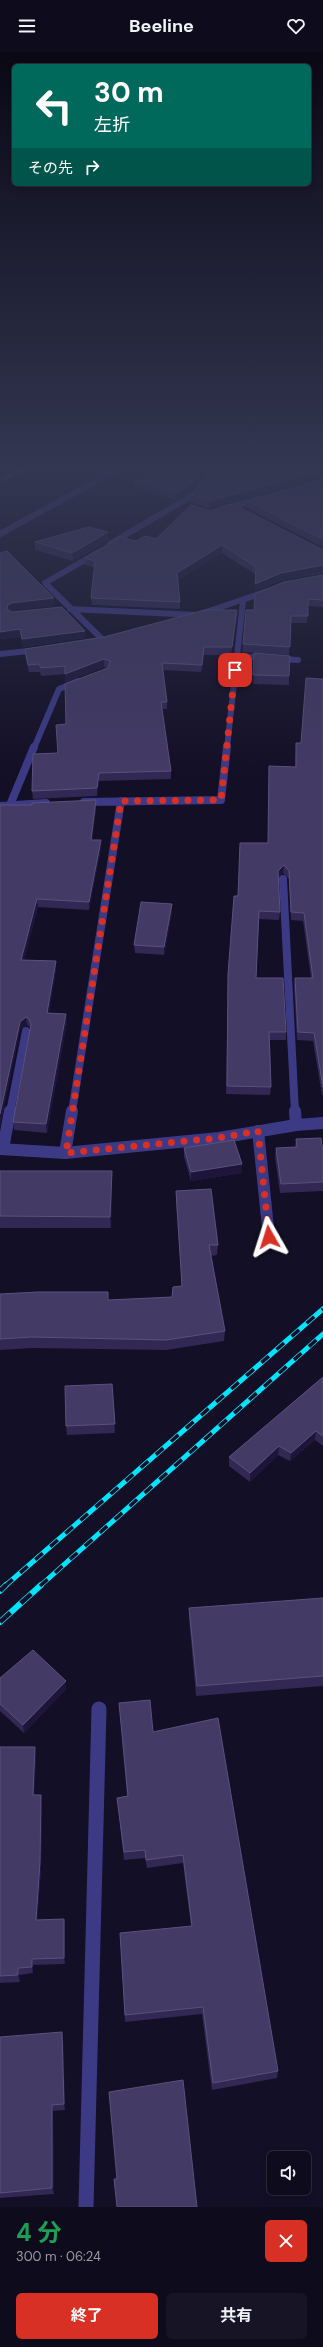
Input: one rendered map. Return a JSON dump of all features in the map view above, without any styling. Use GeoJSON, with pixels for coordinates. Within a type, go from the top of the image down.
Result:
{"type":"FeatureCollection","features":[{"type":"Feature","properties":{"kind":"street"},"geometry":{"type":"LineString","coordinates":[[66,571],[45,583],[107,639],[95,641]]}},
{"type":"Feature","properties":{"kind":"street"},"geometry":{"type":"LineString","coordinates":[[169,622],[243,601],[275,588]]}},
{"type":"Feature","properties":{"kind":"street"},"geometry":{"type":"LineString","coordinates":[[74,802],[221,800],[243,601]]}},
{"type":"Feature","properties":{"kind":"street"},"geometry":{"type":"LineString","coordinates":[[64,610],[72,609],[198,615]]}},
{"type":"Feature","properties":{"kind":"street"},"geometry":{"type":"LineString","coordinates":[[0,654],[43,650]]}},
{"type":"Feature","properties":{"kind":"street"},"geometry":{"type":"LineString","coordinates":[[236,656],[298,660]]}},
{"type":"Feature","properties":{"kind":"street"},"geometry":{"type":"LineString","coordinates":[[10,805],[59,689],[86,678]]}},
{"type":"Feature","properties":{"kind":"street"},"geometry":{"type":"LineString","coordinates":[[66,1153],[121,801]]}},
{"type":"Feature","properties":{"kind":"street"},"geometry":{"type":"LineString","coordinates":[[0,806],[58,803]]}},
{"type":"Feature","properties":{"kind":"street"},"geometry":{"type":"LineString","coordinates":[[283,879],[296,1125]]}},
{"type":"Feature","properties":{"kind":"street"},"geometry":{"type":"LineString","coordinates":[[26,1031],[1,1149],[66,1153],[218,1138],[296,1125],[323,1123]]}},
{"type":"Feature","properties":{"kind":"street"},"geometry":{"type":"LineString","coordinates":[[258,1131],[269,1237]]}},
{"type":"Feature","properties":{"kind":"street"},"geometry":{"type":"LineString","coordinates":[[86,2207],[99,1709]]}},
{"type":"Feature","properties":{"kind":"building"},"geometry":{"type":"Polygon","coordinates":[[[0,571],[27,571],[54,598],[11,603],[7,606],[8,610],[12,612],[62,607],[85,631],[22,639],[20,629],[0,632],[0,571]]]}},
{"type":"Feature","properties":{"kind":"building"},"geometry":{"type":"Polygon","coordinates":[[[94,571],[181,571],[177,573],[180,602],[91,598],[94,571]]]}},
{"type":"Feature","properties":{"kind":"building"},"geometry":{"type":"Polygon","coordinates":[[[256,571],[294,571],[281,573],[255,584],[256,571]]]}},
{"type":"Feature","properties":{"kind":"building"},"geometry":{"type":"Polygon","coordinates":[[[323,575],[323,600],[308,599],[308,616],[291,616],[290,647],[243,644],[246,610],[254,610],[255,594],[284,582],[323,575]]]}},
{"type":"Feature","properties":{"kind":"building"},"geometry":{"type":"Polygon","coordinates":[[[205,610],[237,610],[232,647],[204,647],[202,665],[162,663],[167,702],[161,702],[171,771],[99,773],[97,788],[32,791],[33,754],[58,753],[56,725],[66,724],[65,684],[108,668],[110,661],[104,659],[65,674],[65,666],[41,668],[39,664],[28,665],[25,649],[104,637],[205,610]]]}},
{"type":"Feature","properties":{"kind":"building"},"geometry":{"type":"Polygon","coordinates":[[[254,653],[290,656],[289,676],[253,675],[254,653]]]}},
{"type":"Feature","properties":{"kind":"building"},"geometry":{"type":"Polygon","coordinates":[[[306,678],[323,679],[323,1087],[314,1033],[298,1032],[295,978],[313,978],[304,913],[291,912],[289,871],[284,865],[278,871],[280,912],[259,911],[256,978],[283,978],[286,1032],[269,1032],[271,1087],[227,1086],[228,974],[234,896],[238,896],[240,843],[268,843],[269,766],[296,767],[296,743],[301,743],[306,678]]]}},
{"type":"Feature","properties":{"kind":"building"},"geometry":{"type":"Polygon","coordinates":[[[96,800],[91,840],[101,840],[89,902],[37,899],[21,960],[56,961],[47,1013],[66,1014],[46,1124],[13,1122],[31,1024],[29,1019],[26,1017],[20,1022],[0,1114],[0,805],[32,805],[32,803],[96,800]]]}},
{"type":"Feature","properties":{"kind":"building"},"geometry":{"type":"Polygon","coordinates":[[[141,902],[172,904],[164,947],[134,945],[141,902]]]}},
{"type":"Feature","properties":{"kind":"building"},"geometry":{"type":"Polygon","coordinates":[[[321,1138],[323,1146],[323,1182],[281,1184],[276,1148],[297,1147],[296,1139],[321,1138]]]}},
{"type":"Feature","properties":{"kind":"building"},"geometry":{"type":"Polygon","coordinates":[[[234,1140],[242,1164],[191,1172],[184,1148],[234,1140]]]}},
{"type":"Feature","properties":{"kind":"building"},"geometry":{"type":"Polygon","coordinates":[[[0,1171],[112,1171],[110,1217],[0,1216],[0,1171]]]}},
{"type":"Feature","properties":{"kind":"building"},"geometry":{"type":"Polygon","coordinates":[[[211,1189],[218,1245],[209,1245],[225,1331],[166,1340],[31,1337],[0,1339],[0,1294],[38,1292],[108,1292],[108,1300],[172,1297],[173,1287],[182,1286],[176,1191],[211,1189]]]}},
{"type":"Feature","properties":{"kind":"building"},"geometry":{"type":"Polygon","coordinates":[[[323,1377],[323,1436],[316,1431],[291,1453],[279,1446],[250,1473],[229,1457],[323,1377]]]}},
{"type":"Feature","properties":{"kind":"building"},"geometry":{"type":"Polygon","coordinates":[[[112,1384],[115,1424],[66,1426],[65,1386],[112,1384]]]}},
{"type":"Feature","properties":{"kind":"building"},"geometry":{"type":"Polygon","coordinates":[[[323,1598],[323,1676],[197,1686],[189,1608],[323,1598]]]}},
{"type":"Feature","properties":{"kind":"building"},"geometry":{"type":"Polygon","coordinates":[[[33,1650],[66,1681],[23,1725],[0,1704],[0,1678],[33,1650]]]}},
{"type":"Feature","properties":{"kind":"building"},"geometry":{"type":"Polygon","coordinates":[[[150,1700],[153,1732],[218,1718],[278,2071],[213,2083],[203,2007],[125,2015],[120,1933],[192,1926],[183,1855],[146,1860],[145,1850],[124,1852],[117,1798],[128,1796],[119,1703],[150,1700]]]}},
{"type":"Feature","properties":{"kind":"building"},"geometry":{"type":"Polygon","coordinates":[[[0,1747],[35,1747],[33,1795],[41,1795],[40,1862],[36,1920],[64,1919],[64,1958],[32,1959],[32,1967],[18,1968],[18,1975],[0,1976],[0,1747]]]}},
{"type":"Feature","properties":{"kind":"building"},"geometry":{"type":"Polygon","coordinates":[[[62,2032],[64,2104],[52,2105],[52,2188],[0,2193],[0,2037],[62,2032]]]}},
{"type":"Feature","properties":{"kind":"building"},"geometry":{"type":"Polygon","coordinates":[[[183,2080],[197,2207],[117,2207],[114,2179],[117,2179],[109,2092],[183,2080]]]}},
{"type":"Feature","properties":{"kind":"railway"},"geometry":{"type":"LineString","coordinates":[[5,1586],[323,1309]]}},
{"type":"Feature","properties":{"kind":"railway"},"geometry":{"type":"LineString","coordinates":[[40,1586],[323,1334]]}},
{"type":"Feature","properties":{"kind":"railway"},"geometry":{"type":"LineString","coordinates":[[0,1622],[41,1585]]}},
{"type":"Feature","properties":{"kind":"railway"},"geometry":{"type":"LineString","coordinates":[[0,1591],[5,1586]]}},
{"type":"Feature","properties":{"kind":"route"},"geometry":{"type":"LineString","coordinates":[[235,670],[221,800],[121,801],[66,1153],[218,1138],[258,1131],[269,1237]]}}]}
